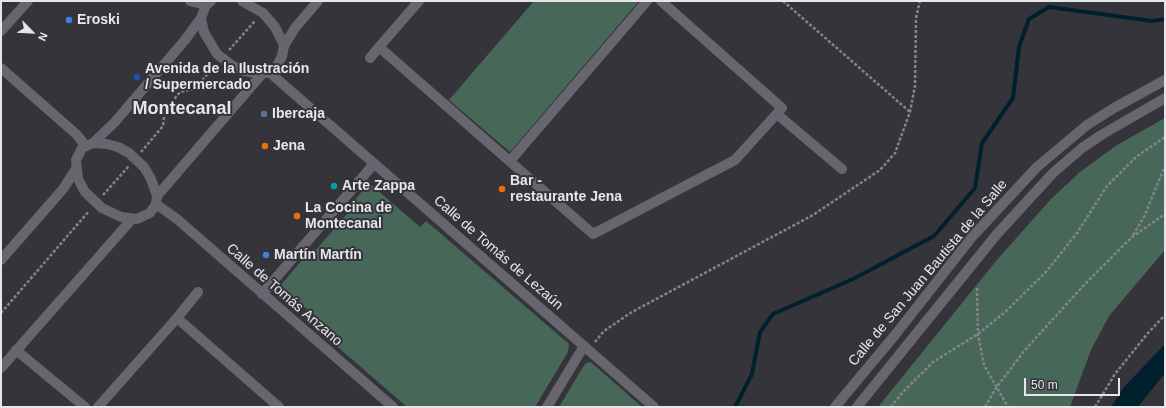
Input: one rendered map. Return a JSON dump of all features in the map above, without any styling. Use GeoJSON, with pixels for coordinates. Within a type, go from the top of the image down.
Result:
{"type":"FeatureCollection","features":[{"type":"Feature","properties":{"kind":"street"},"geometry":{"type":"LineString","coordinates":[[1,31],[28,1]]}},
{"type":"Feature","properties":{"kind":"street"},"geometry":{"type":"LineString","coordinates":[[190,1],[208,3],[201,18],[114,123],[77,156],[76,169],[82,187],[96,203],[115,215],[132,219],[146,216],[156,200],[265,73],[280,61],[284,46],[295,28],[318,1]]}},
{"type":"Feature","properties":{"kind":"street"},"geometry":{"type":"LineString","coordinates":[[242,1],[263,13],[275,27],[284,46]]}},
{"type":"Feature","properties":{"kind":"street"},"geometry":{"type":"LineString","coordinates":[[370,58],[419,1]]}},
{"type":"Feature","properties":{"kind":"street"},"geometry":{"type":"LineString","coordinates":[[510,161],[647,1]]}},
{"type":"Feature","properties":{"kind":"street"},"geometry":{"type":"LineString","coordinates":[[379,47],[593,234],[735,160],[778,115],[782,108],[661,1]]}},
{"type":"Feature","properties":{"kind":"street"},"geometry":{"type":"LineString","coordinates":[[201,18],[204,32],[216,54],[233,66],[253,73],[265,73]]}},
{"type":"Feature","properties":{"kind":"street"},"geometry":{"type":"LineString","coordinates":[[1,68],[89,144],[113,145],[136,158],[151,178],[156,200]]}},
{"type":"Feature","properties":{"kind":"street","name":"Calle de Tomás de Lezaún"},"geometry":{"type":"LineString","coordinates":[[265,73],[654,407]]}},
{"type":"Feature","properties":{"kind":"street","name":"Calle de San Juan Bautista de la Salle"},"geometry":{"type":"LineString","coordinates":[[835,407],[895,335],[972,237],[1037,167],[1087,125],[1114,108],[1165,80]]}},
{"type":"Feature","properties":{"kind":"street","name":"Calle de San Juan Bautista de la Salle"},"geometry":{"type":"LineString","coordinates":[[857,407],[997,234],[1053,173],[1082,148],[1108,130],[1165,98]]}},
{"type":"Feature","properties":{"kind":"street"},"geometry":{"type":"LineString","coordinates":[[778,115],[842,169]]}},
{"type":"Feature","properties":{"kind":"street"},"geometry":{"type":"LineString","coordinates":[[262,294],[373,165]]}},
{"type":"Feature","properties":{"kind":"street"},"geometry":{"type":"LineString","coordinates":[[1,260],[63,189],[76,169]]}},
{"type":"Feature","properties":{"kind":"street","name":"Calle de Tomás Anzano"},"geometry":{"type":"LineString","coordinates":[[156,200],[393,407]]}},
{"type":"Feature","properties":{"kind":"street"},"geometry":{"type":"LineString","coordinates":[[1,368],[132,219]]}},
{"type":"Feature","properties":{"kind":"street"},"geometry":{"type":"LineString","coordinates":[[98,407],[177,318],[198,292]]}},
{"type":"Feature","properties":{"kind":"street"},"geometry":{"type":"LineString","coordinates":[[177,318],[279,407]]}},
{"type":"Feature","properties":{"kind":"street"},"geometry":{"type":"LineString","coordinates":[[547,407],[586,348]]}},
{"type":"Feature","properties":{"kind":"street"},"geometry":{"type":"LineString","coordinates":[[16,350],[84,407]]}},
{"type":"Feature","properties":{"kind":"path"},"geometry":{"type":"LineString","coordinates":[[783,1],[910,112]]}},
{"type":"Feature","properties":{"kind":"path"},"geometry":{"type":"LineString","coordinates":[[586,348],[604,331],[632,312],[812,215],[880,170],[895,153],[910,112],[915,86],[916,18],[920,1]]}},
{"type":"Feature","properties":{"kind":"path"},"geometry":{"type":"LineString","coordinates":[[891,407],[902,393],[933,362],[978,334],[1005,312],[1046,272],[1077,233],[1107,186],[1136,157],[1165,137]]}},
{"type":"Feature","properties":{"kind":"path"},"geometry":{"type":"LineString","coordinates":[[1132,237],[1144,217],[1165,166]]}},
{"type":"Feature","properties":{"kind":"path"},"geometry":{"type":"LineString","coordinates":[[985,407],[996,388],[1036,338],[1084,285],[1132,237],[1165,214]]}},
{"type":"Feature","properties":{"kind":"path"},"geometry":{"type":"LineString","coordinates":[[977,288],[978,334],[984,365],[1008,407]]}},
{"type":"Feature","properties":{"kind":"path"},"geometry":{"type":"LineString","coordinates":[[1095,407],[1115,374],[1148,333],[1165,315]]}},
{"type":"Feature","properties":{"kind":"green space"},"geometry":{"type":"Polygon","coordinates":[[[534,1],[639,1],[510,152],[449,100],[534,1]]]}},
{"type":"Feature","properties":{"kind":"green space"},"geometry":{"type":"Polygon","coordinates":[[[1165,118],[1165,250],[1109,316],[1091,350],[1070,407],[878,407],[996,261],[1051,199],[1080,172],[1117,145],[1165,118]]]}},
{"type":"Feature","properties":{"kind":"green space"},"geometry":{"type":"Polygon","coordinates":[[[369,183],[420,227],[426,221],[569,344],[568,352],[535,407],[407,407],[325,336],[330,329],[280,286],[302,260],[308,259],[347,214],[347,209],[369,183]]]}},
{"type":"Feature","properties":{"kind":"green space"},"geometry":{"type":"Polygon","coordinates":[[[589,362],[642,407],[559,407],[583,367],[589,362]]]}},
{"type":"Feature","properties":{"kind":"water"},"geometry":{"type":"Polygon","coordinates":[[[1165,344],[1165,373],[1138,407],[1111,407],[1124,387],[1165,344]]]}},
{"type":"Feature","properties":{"kind":"waterway"},"geometry":{"type":"LineString","coordinates":[[735,407],[752,374],[760,332],[773,314],[853,279],[934,236],[975,188],[982,143],[1013,98],[1019,47],[1029,19],[1049,7],[1152,21],[1165,19]]}},
{"type":"Feature","properties":{"kind":"place","name":"Eroski"},"geometry":{"type":"Point","coordinates":[69,20]}},
{"type":"Feature","properties":{"kind":"place","name":"Avenida de la Ilustración / Supermercado"},"geometry":{"type":"Point","coordinates":[137,77]}},
{"type":"Feature","properties":{"kind":"place","name":"Ibercaja"},"geometry":{"type":"Point","coordinates":[264,114]}},
{"type":"Feature","properties":{"kind":"place","name":"Jena"},"geometry":{"type":"Point","coordinates":[265,146]}},
{"type":"Feature","properties":{"kind":"place","name":"Arte Zappa"},"geometry":{"type":"Point","coordinates":[334,186]}},
{"type":"Feature","properties":{"kind":"place","name":"Bar - restaurante Jena"},"geometry":{"type":"Point","coordinates":[502,189]}},
{"type":"Feature","properties":{"kind":"place","name":"La Cocina de Montecanal"},"geometry":{"type":"Point","coordinates":[297,216]}},
{"type":"Feature","properties":{"kind":"place","name":"Martín Martín"},"geometry":{"type":"Point","coordinates":[266,255]}},
{"type":"Feature","properties":{"kind":"district","name":"Montecanal"},"geometry":{"type":"Point","coordinates":[182,109]}}]}
